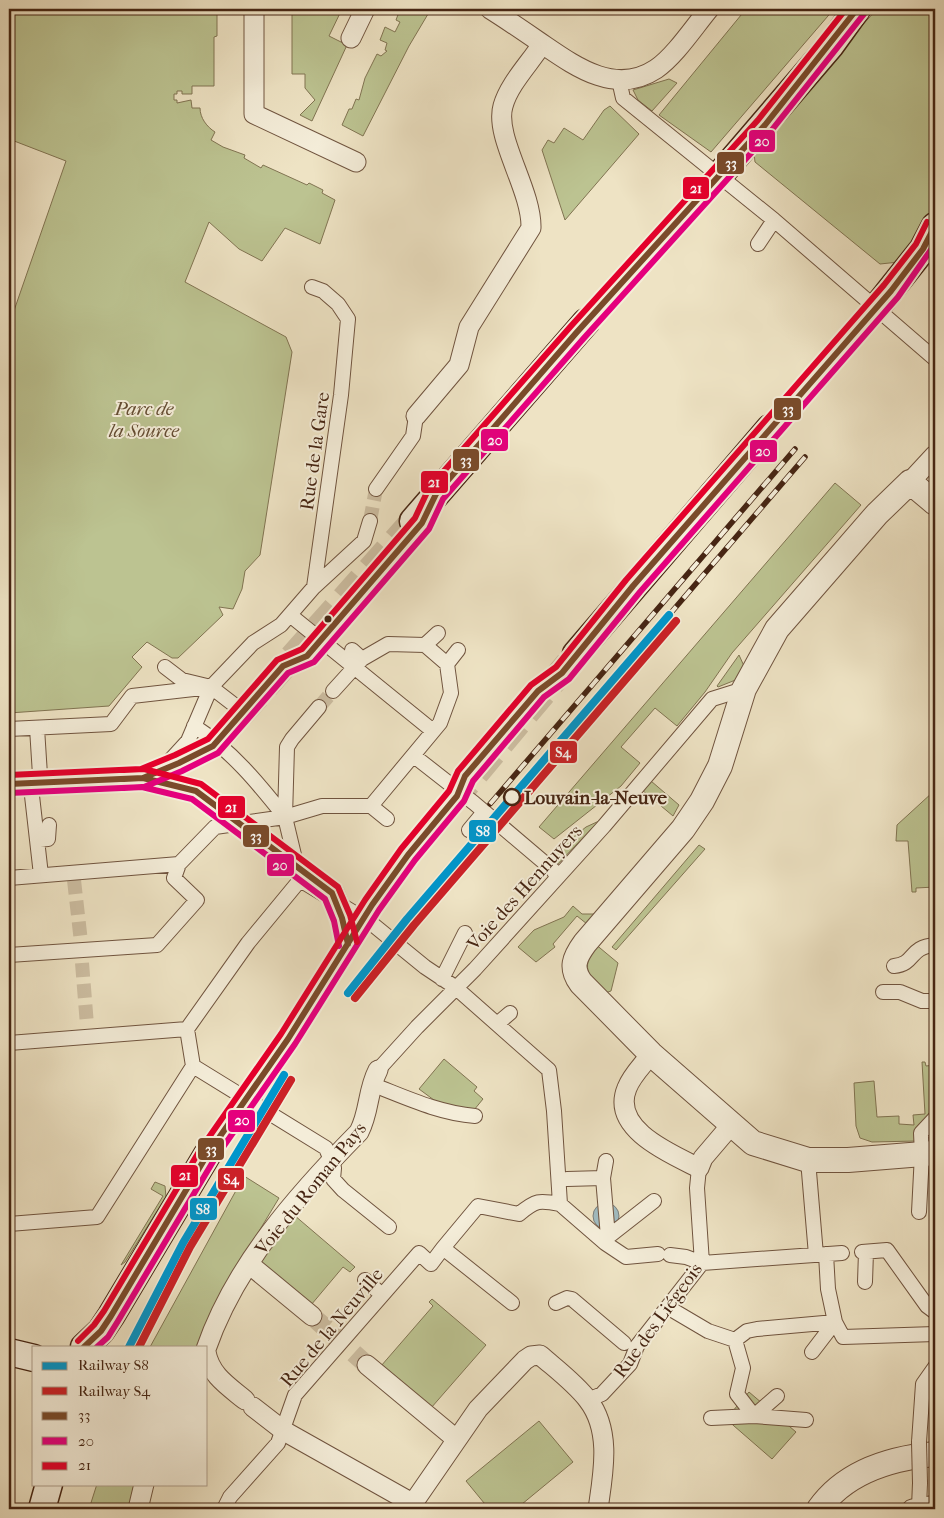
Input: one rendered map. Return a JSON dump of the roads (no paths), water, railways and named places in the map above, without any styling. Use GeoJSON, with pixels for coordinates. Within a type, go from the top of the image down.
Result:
{"type":"FeatureCollection","features":[{"type":"Feature","properties":{"kind":"main road"},"geometry":{"type":"LineString","coordinates":[[724,170],[831,45],[858,9]]}},
{"type":"Feature","properties":{"kind":"main road"},"geometry":{"type":"LineString","coordinates":[[831,45],[871,9]]}},
{"type":"Feature","properties":{"kind":"main road"},"geometry":{"type":"LineString","coordinates":[[880,303],[923,249],[935,226]]}},
{"type":"Feature","properties":{"kind":"main road"},"geometry":{"type":"LineString","coordinates":[[412,521],[586,322]]}},
{"type":"Feature","properties":{"kind":"main road"},"geometry":{"type":"LineString","coordinates":[[576,654],[770,428]]}},
{"type":"Feature","properties":{"kind":"main road"},"geometry":{"type":"LineString","coordinates":[[87,1346],[101,1331],[111,1316],[207,1155]]}},
{"type":"Feature","properties":{"kind":"main road"},"geometry":{"type":"LineString","coordinates":[[9,1352],[32,1358]]}},
{"type":"Feature","properties":{"kind":"main road"},"geometry":{"type":"LineString","coordinates":[[42,1509],[48,1486]]}},
{"type":"Feature","properties":{"kind":"street"},"geometry":{"type":"LineString","coordinates":[[254,9],[254,114],[356,162]]}},
{"type":"Feature","properties":{"kind":"street"},"geometry":{"type":"LineString","coordinates":[[351,38],[365,9]]}},
{"type":"Feature","properties":{"kind":"street"},"geometry":{"type":"LineString","coordinates":[[490,9],[583,71],[600,77],[619,80],[636,78],[656,69],[709,9]]}},
{"type":"Feature","properties":{"kind":"street"},"geometry":{"type":"LineString","coordinates":[[376,489],[413,436],[416,416],[459,365],[469,327],[532,228],[532,213],[505,139],[501,120],[503,105],[509,93],[542,44]]}},
{"type":"Feature","properties":{"kind":"street"},"geometry":{"type":"LineString","coordinates":[[619,80],[622,98],[774,220],[935,359]]}},
{"type":"Feature","properties":{"kind":"street"},"geometry":{"type":"LineString","coordinates":[[758,244],[774,220]]}},
{"type":"Feature","properties":{"kind":"street","name":"Rue de la Gare"},"geometry":{"type":"LineString","coordinates":[[312,287],[323,291],[338,304],[348,318],[342,395],[314,587]]}},
{"type":"Feature","properties":{"kind":"street"},"geometry":{"type":"LineString","coordinates":[[929,1153],[848,1160],[808,1160],[753,1143],[651,1054],[581,983],[574,972],[574,960],[585,943],[682,829],[702,801],[716,773],[744,690],[777,629],[877,514],[935,455]]}},
{"type":"Feature","properties":{"kind":"street"},"geometry":{"type":"LineString","coordinates":[[910,482],[935,503]]}},
{"type":"Feature","properties":{"kind":"street"},"geometry":{"type":"LineString","coordinates":[[9,788],[154,778],[188,741],[211,687],[253,643],[286,620],[314,587],[364,541],[370,521]]}},
{"type":"Feature","properties":{"kind":"street"},"geometry":{"type":"LineString","coordinates":[[286,620],[356,659],[433,731]]}},
{"type":"Feature","properties":{"kind":"street"},"geometry":{"type":"LineString","coordinates":[[425,645],[438,633]]}},
{"type":"Feature","properties":{"kind":"street"},"geometry":{"type":"LineString","coordinates":[[333,691],[356,659],[388,644],[425,645],[447,664],[451,693],[440,722],[422,751],[372,806]]}},
{"type":"Feature","properties":{"kind":"street"},"geometry":{"type":"LineString","coordinates":[[447,664],[458,650]]}},
{"type":"Feature","properties":{"kind":"street"},"geometry":{"type":"LineString","coordinates":[[165,667],[182,680],[211,687],[233,704]]}},
{"type":"Feature","properties":{"kind":"street"},"geometry":{"type":"LineString","coordinates":[[9,729],[111,724],[132,696],[211,687]]}},
{"type":"Feature","properties":{"kind":"street","name":"Voie des Hennuyers"},"geometry":{"type":"LineString","coordinates":[[455,987],[475,969],[635,791],[712,699],[744,690]]}},
{"type":"Feature","properties":{"kind":"street"},"geometry":{"type":"LineString","coordinates":[[319,707],[292,739],[282,744],[285,818],[300,880],[372,923],[442,979],[455,987],[497,1024],[546,1073],[554,1111],[563,1182],[560,1204]]}},
{"type":"Feature","properties":{"kind":"street"},"geometry":{"type":"LineString","coordinates":[[194,726],[210,736],[250,772],[285,818]]}},
{"type":"Feature","properties":{"kind":"street"},"geometry":{"type":"LineString","coordinates":[[37,728],[40,775],[31,787],[41,875]]}},
{"type":"Feature","properties":{"kind":"street"},"geometry":{"type":"LineString","coordinates":[[422,751],[484,812],[553,870],[557,877]]}},
{"type":"Feature","properties":{"kind":"street"},"geometry":{"type":"LineString","coordinates":[[9,955],[156,945],[175,921],[197,900],[174,878],[179,864],[215,827],[285,818],[322,806],[372,806],[387,819]]}},
{"type":"Feature","properties":{"kind":"street"},"geometry":{"type":"LineString","coordinates":[[469,830],[484,812]]}},
{"type":"Feature","properties":{"kind":"street"},"geometry":{"type":"LineString","coordinates":[[37,840],[48,838],[49,825]]}},
{"type":"Feature","properties":{"kind":"street"},"geometry":{"type":"LineString","coordinates":[[9,878],[41,875],[73,876],[179,864]]}},
{"type":"Feature","properties":{"kind":"street"},"geometry":{"type":"LineString","coordinates":[[9,1224],[81,1215],[97,1217],[98,1204],[193,1066],[187,1029],[245,940],[300,880]]}},
{"type":"Feature","properties":{"kind":"street"},"geometry":{"type":"LineString","coordinates":[[442,979],[465,933]]}},
{"type":"Feature","properties":{"kind":"street"},"geometry":{"type":"LineString","coordinates":[[894,966],[908,962],[917,949],[923,946],[935,945]]}},
{"type":"Feature","properties":{"kind":"street"},"geometry":{"type":"LineString","coordinates":[[917,949],[935,952]]}},
{"type":"Feature","properties":{"kind":"street"},"geometry":{"type":"LineString","coordinates":[[455,987],[374,1077],[410,1100],[455,1114],[475,1116]]}},
{"type":"Feature","properties":{"kind":"street"},"geometry":{"type":"LineString","coordinates":[[883,992],[900,992],[922,1001],[935,1001]]}},
{"type":"Feature","properties":{"kind":"street"},"geometry":{"type":"LineString","coordinates":[[497,1024],[510,1013]]}},
{"type":"Feature","properties":{"kind":"street"},"geometry":{"type":"LineString","coordinates":[[9,1043],[115,1027],[187,1029]]}},
{"type":"Feature","properties":{"kind":"street"},"geometry":{"type":"LineString","coordinates":[[651,1054],[626,1090],[624,1109],[626,1118],[660,1149],[699,1168]]}},
{"type":"Feature","properties":{"kind":"street"},"geometry":{"type":"LineString","coordinates":[[193,1066],[273,1108],[326,1148],[333,1164],[333,1179],[389,1227]]}},
{"type":"Feature","properties":{"kind":"street","name":"Voie du Roman Pays"},"geometry":{"type":"LineString","coordinates":[[208,1346],[214,1326],[249,1264],[279,1221],[333,1164],[360,1132],[368,1116],[374,1077]]}},
{"type":"Feature","properties":{"kind":"street"},"geometry":{"type":"LineString","coordinates":[[919,1212],[929,1153],[921,1133],[935,1118]]}},
{"type":"Feature","properties":{"kind":"street","name":"Rue des Liégeois"},"geometry":{"type":"LineString","coordinates":[[588,1400],[602,1394],[630,1364],[637,1346],[669,1308],[702,1263],[697,1188],[699,1168],[703,1158],[732,1124]]}},
{"type":"Feature","properties":{"kind":"street"},"geometry":{"type":"LineString","coordinates":[[808,1160],[821,1255],[835,1322],[843,1337],[908,1333],[935,1334]]}},
{"type":"Feature","properties":{"kind":"street"},"geometry":{"type":"LineString","coordinates":[[606,1161],[603,1178],[607,1240]]}},
{"type":"Feature","properties":{"kind":"street"},"geometry":{"type":"LineString","coordinates":[[550,1173],[563,1182],[603,1178]]}},
{"type":"Feature","properties":{"kind":"street"},"geometry":{"type":"LineString","coordinates":[[512,1303],[442,1248],[478,1206],[497,1204],[520,1214],[532,1202],[543,1201],[560,1204],[580,1228],[607,1240],[626,1257],[664,1255],[686,1257],[702,1263],[842,1253]]}},
{"type":"Feature","properties":{"kind":"street"},"geometry":{"type":"LineString","coordinates":[[607,1240],[654,1201]]}},
{"type":"Feature","properties":{"kind":"street","name":"Rue de la Neuville"},"geometry":{"type":"LineString","coordinates":[[224,1509],[230,1496],[278,1443],[284,1431],[295,1395],[405,1268],[416,1251],[431,1264],[442,1248]]}},
{"type":"Feature","properties":{"kind":"street"},"geometry":{"type":"LineString","coordinates":[[865,1282],[864,1252],[887,1250],[927,1306],[935,1312]]}},
{"type":"Feature","properties":{"kind":"street"},"geometry":{"type":"LineString","coordinates":[[249,1264],[312,1316]]}},
{"type":"Feature","properties":{"kind":"street"},"geometry":{"type":"LineString","coordinates":[[365,1280],[381,1294]]}},
{"type":"Feature","properties":{"kind":"street"},"geometry":{"type":"LineString","coordinates":[[556,1303],[567,1298],[572,1299],[624,1343]]}},
{"type":"Feature","properties":{"kind":"street"},"geometry":{"type":"LineString","coordinates":[[669,1308],[708,1331],[735,1340]]}},
{"type":"Feature","properties":{"kind":"street"},"geometry":{"type":"LineString","coordinates":[[735,1340],[747,1331],[757,1329],[835,1322]]}},
{"type":"Feature","properties":{"kind":"street"},"geometry":{"type":"LineString","coordinates":[[812,1352],[835,1322]]}},
{"type":"Feature","properties":{"kind":"street"},"geometry":{"type":"LineString","coordinates":[[735,1340],[743,1368],[737,1394],[754,1416]]}},
{"type":"Feature","properties":{"kind":"street"},"geometry":{"type":"LineString","coordinates":[[208,1364],[216,1377],[284,1431],[410,1506],[456,1439],[510,1373],[531,1356],[540,1355],[588,1400],[594,1411],[603,1443],[604,1467],[598,1509]]}},
{"type":"Feature","properties":{"kind":"street"},"geometry":{"type":"LineString","coordinates":[[367,1365],[456,1439]]}},
{"type":"Feature","properties":{"kind":"street"},"geometry":{"type":"LineString","coordinates":[[922,1507],[920,1483],[923,1384],[935,1368]]}},
{"type":"Feature","properties":{"kind":"street"},"geometry":{"type":"LineString","coordinates":[[754,1416],[777,1396]]}},
{"type":"Feature","properties":{"kind":"street"},"geometry":{"type":"LineString","coordinates":[[711,1418],[754,1416],[806,1420]]}},
{"type":"Feature","properties":{"kind":"street"},"geometry":{"type":"LineString","coordinates":[[819,1509],[846,1482],[921,1439]]}},
{"type":"Feature","properties":{"kind":"street"},"geometry":{"type":"LineString","coordinates":[[138,1509],[144,1486]]}},
{"type":"Feature","properties":{"kind":"water"},"geometry":{"type":"Polygon","coordinates":[[[606,1203],[615,1207],[619,1216],[615,1225],[606,1229],[597,1225],[593,1216],[597,1207],[606,1203]]]}},
{"type":"Feature","properties":{"kind":"tunnel"},"geometry":{"type":"LineString","coordinates":[[586,322],[724,170]]}},
{"type":"Feature","properties":{"kind":"tunnel"},"geometry":{"type":"LineString","coordinates":[[770,428],[880,303]]}},
{"type":"Feature","properties":{"kind":"tunnel"},"geometry":{"type":"LineString","coordinates":[[370,521],[376,489]]}},
{"type":"Feature","properties":{"kind":"tunnel"},"geometry":{"type":"LineString","coordinates":[[144,778],[213,746],[413,521]]}},
{"type":"Feature","properties":{"kind":"tunnel"},"geometry":{"type":"LineString","coordinates":[[207,1155],[288,1039],[372,905],[408,855],[576,654]]}},
{"type":"Feature","properties":{"kind":"tunnel"},"geometry":{"type":"LineString","coordinates":[[319,707],[333,691]]}},
{"type":"Feature","properties":{"kind":"tunnel"},"geometry":{"type":"LineString","coordinates":[[125,779],[143,778],[196,791],[332,893],[342,918],[348,944]]}},
{"type":"Feature","properties":{"kind":"tunnel"},"geometry":{"type":"LineString","coordinates":[[74,880],[81,942]]}},
{"type":"Feature","properties":{"kind":"tunnel"},"geometry":{"type":"LineString","coordinates":[[82,963],[87,1025]]}},
{"type":"Feature","properties":{"kind":"tunnel"},"geometry":{"type":"LineString","coordinates":[[312,1316],[367,1365]]}},
{"type":"Feature","properties":{"kind":"railway"},"geometry":{"type":"LineString","coordinates":[[490,804],[795,449]]}},
{"type":"Feature","properties":{"kind":"railway"},"geometry":{"type":"LineString","coordinates":[[669,615],[805,457]]}},
{"type":"Feature","properties":{"kind":"rail line","name":"S8"},"geometry":{"type":"LineString","coordinates":[[348,993],[407,919],[669,615]]}},
{"type":"Feature","properties":{"kind":"rail line","name":"S4"},"geometry":{"type":"LineString","coordinates":[[355,998],[414,925],[676,621]]}},
{"type":"Feature","properties":{"kind":"rail line","name":"S8"},"geometry":{"type":"LineString","coordinates":[[130,1346],[183,1243],[284,1075]]}},
{"type":"Feature","properties":{"kind":"rail line","name":"S4"},"geometry":{"type":"LineString","coordinates":[[140,1346],[190,1247],[291,1080]]}},
{"type":"Feature","properties":{"kind":"place","name":"Louvain-la-Neuve"},"geometry":{"type":"Point","coordinates":[512,797]}},
{"type":"Feature","properties":{"kind":"park label","name":"Parc de la Source"},"geometry":{"type":"Point","coordinates":[144,419]}}]}
